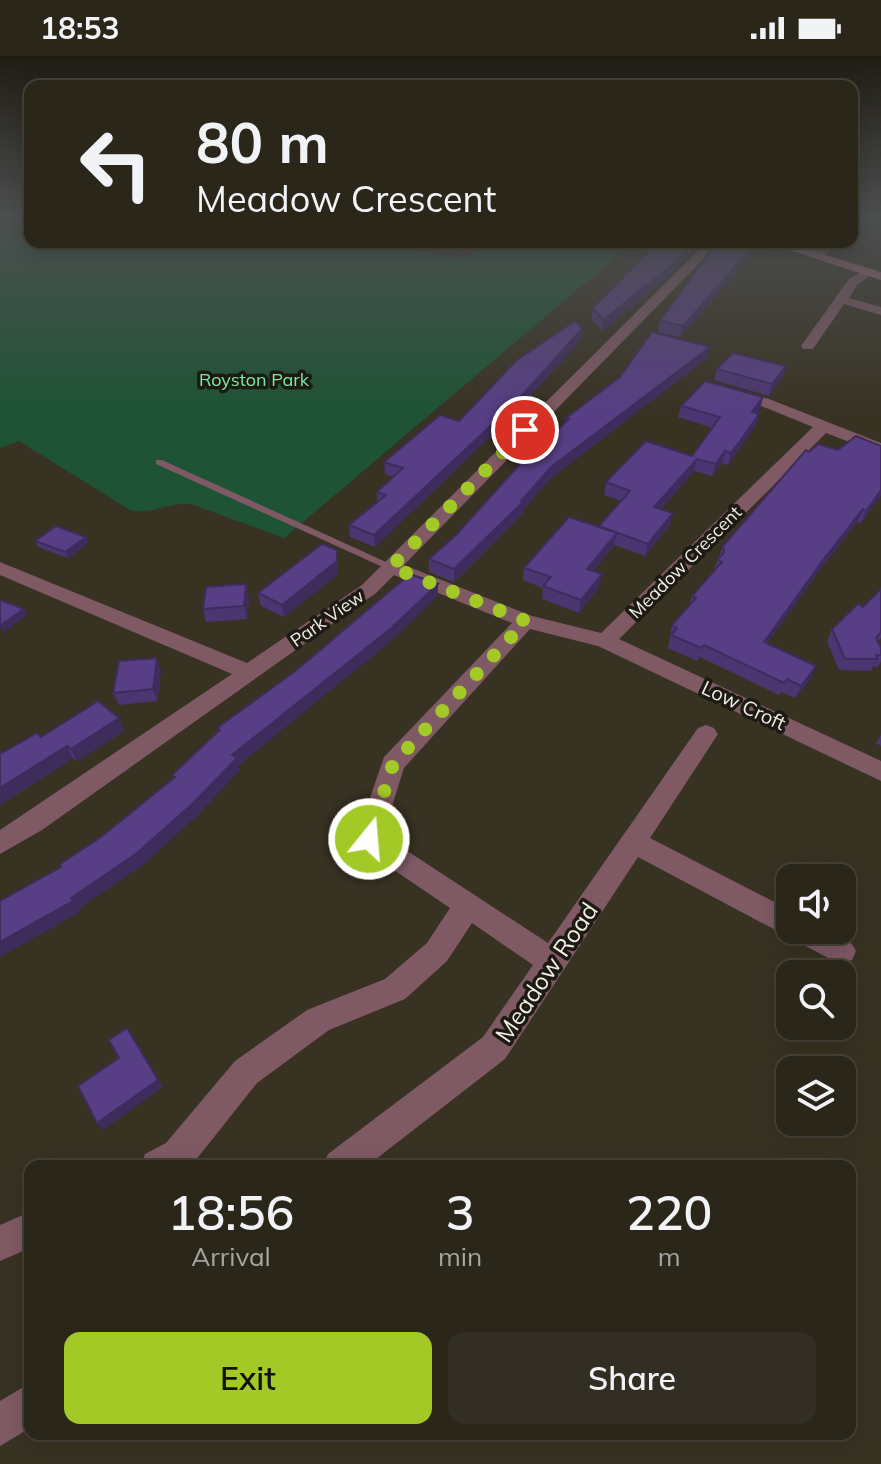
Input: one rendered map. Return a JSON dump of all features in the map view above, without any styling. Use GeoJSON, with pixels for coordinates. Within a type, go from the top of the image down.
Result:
{"type":"FeatureCollection","features":[{"type":"Feature","properties":{"kind":"street","name":"Park View"},"geometry":{"type":"LineString","coordinates":[[0,843],[369,589],[672,283]]}},
{"type":"Feature","properties":{"kind":"street"},"geometry":{"type":"LineString","coordinates":[[808,346],[853,283]]}},
{"type":"Feature","properties":{"kind":"street"},"geometry":{"type":"LineString","coordinates":[[843,300],[881,311]]}},
{"type":"Feature","properties":{"kind":"street"},"geometry":{"type":"LineString","coordinates":[[709,387],[764,402],[881,449]]}},
{"type":"Feature","properties":{"kind":"street","name":"Meadow Crescent"},"geometry":{"type":"LineString","coordinates":[[605,641],[823,427]]}},
{"type":"Feature","properties":{"kind":"street"},"geometry":{"type":"LineString","coordinates":[[391,567],[526,621],[605,641]]}},
{"type":"Feature","properties":{"kind":"street"},"geometry":{"type":"LineString","coordinates":[[0,568],[248,672]]}},
{"type":"Feature","properties":{"kind":"street"},"geometry":{"type":"LineString","coordinates":[[526,621],[393,764],[369,839],[553,962]]}},
{"type":"Feature","properties":{"kind":"street","name":"Low Croft"},"geometry":{"type":"LineString","coordinates":[[605,641],[881,772]]}},
{"type":"Feature","properties":{"kind":"street","name":"Meadow Road"},"geometry":{"type":"LineString","coordinates":[[348,1160],[494,1048],[706,734]]}},
{"type":"Feature","properties":{"kind":"street"},"geometry":{"type":"LineString","coordinates":[[633,842],[776,917]]}},
{"type":"Feature","properties":{"kind":"street"},"geometry":{"type":"LineString","coordinates":[[168,1160],[178,1155],[246,1072],[318,1020],[395,989],[437,952],[467,907]]}},
{"type":"Feature","properties":{"kind":"street"},"geometry":{"type":"LineString","coordinates":[[829,944],[842,951]]}},
{"type":"Feature","properties":{"kind":"street"},"geometry":{"type":"LineString","coordinates":[[0,1243],[24,1233]]}},
{"type":"Feature","properties":{"kind":"street"},"geometry":{"type":"LineString","coordinates":[[0,1426],[24,1408]]}},
{"type":"Feature","properties":{"kind":"lane"},"geometry":{"type":"LineString","coordinates":[[159,462],[391,567]]}},
{"type":"Feature","properties":{"kind":"green space","name":"Royston Park"},"geometry":{"type":"Polygon","coordinates":[[[0,283],[585,283],[284,538],[191,504],[145,511],[130,510],[19,441],[0,448],[0,283]]]}},
{"type":"Feature","properties":{"kind":"building"},"geometry":{"type":"Polygon","coordinates":[[[618,283],[650,283],[603,320],[593,308],[618,283]]]}},
{"type":"Feature","properties":{"kind":"building"},"geometry":{"type":"Polygon","coordinates":[[[688,283],[721,283],[683,326],[660,321],[688,283]]]}},
{"type":"Feature","properties":{"kind":"building"},"geometry":{"type":"Polygon","coordinates":[[[575,321],[582,329],[515,403],[374,535],[349,525],[386,495],[377,492],[403,468],[384,462],[440,415],[459,421],[517,360],[575,321]]]}},
{"type":"Feature","properties":{"kind":"building"},"geometry":{"type":"Polygon","coordinates":[[[652,332],[710,347],[551,467],[523,502],[454,569],[429,559],[456,535],[520,464],[569,419],[566,418],[620,377],[652,332]]]}},
{"type":"Feature","properties":{"kind":"building"},"geometry":{"type":"Polygon","coordinates":[[[733,353],[786,366],[772,384],[717,369],[733,353]]]}},
{"type":"Feature","properties":{"kind":"building"},"geometry":{"type":"Polygon","coordinates":[[[705,381],[763,397],[752,412],[759,414],[740,441],[731,453],[725,451],[716,464],[697,459],[654,507],[673,513],[648,544],[599,526],[630,491],[606,482],[646,441],[692,456],[720,417],[681,406],[705,381]]]}},
{"type":"Feature","properties":{"kind":"building"},"geometry":{"type":"Polygon","coordinates":[[[856,436],[881,446],[881,490],[823,560],[764,642],[816,666],[801,686],[787,679],[784,683],[704,645],[701,648],[671,635],[677,628],[672,625],[696,598],[692,596],[722,562],[717,560],[724,553],[723,546],[806,450],[809,452],[818,444],[838,450],[856,436]]]}},
{"type":"Feature","properties":{"kind":"building"},"geometry":{"type":"Polygon","coordinates":[[[569,517],[617,533],[587,569],[602,574],[581,600],[543,586],[551,577],[524,568],[569,517]]]}},
{"type":"Feature","properties":{"kind":"building"},"geometry":{"type":"Polygon","coordinates":[[[56,526],[86,537],[65,552],[35,541],[56,526]]]}},
{"type":"Feature","properties":{"kind":"building"},"geometry":{"type":"Polygon","coordinates":[[[322,544],[337,550],[337,561],[282,605],[258,593],[322,544]]]}},
{"type":"Feature","properties":{"kind":"building"},"geometry":{"type":"Polygon","coordinates":[[[410,574],[438,584],[390,629],[232,755],[237,758],[137,853],[71,898],[73,901],[0,942],[0,901],[61,867],[60,864],[101,837],[175,777],[172,775],[220,730],[217,728],[298,669],[410,574]]]}},
{"type":"Feature","properties":{"kind":"building"},"geometry":{"type":"Polygon","coordinates":[[[246,584],[244,606],[203,609],[206,587],[246,584]]]}},
{"type":"Feature","properties":{"kind":"building"},"geometry":{"type":"Polygon","coordinates":[[[881,589],[881,632],[876,638],[881,655],[876,655],[877,659],[845,659],[832,629],[858,604],[863,607],[881,589]]]}},
{"type":"Feature","properties":{"kind":"building"},"geometry":{"type":"Polygon","coordinates":[[[0,600],[24,609],[0,626],[0,600]]]}},
{"type":"Feature","properties":{"kind":"building"},"geometry":{"type":"Polygon","coordinates":[[[157,658],[153,689],[113,693],[119,661],[157,658]]]}},
{"type":"Feature","properties":{"kind":"building"},"geometry":{"type":"Polygon","coordinates":[[[98,701],[119,718],[0,788],[0,754],[37,733],[41,737],[98,701]]]}},
{"type":"Feature","properties":{"kind":"building"},"geometry":{"type":"Polygon","coordinates":[[[127,1028],[158,1080],[97,1123],[78,1086],[119,1058],[109,1040],[127,1028]]]}},
{"type":"Feature","properties":{"kind":"route"},"geometry":{"type":"LineString","coordinates":[[369,839],[393,764],[526,621],[391,567],[525,430]]}}]}
